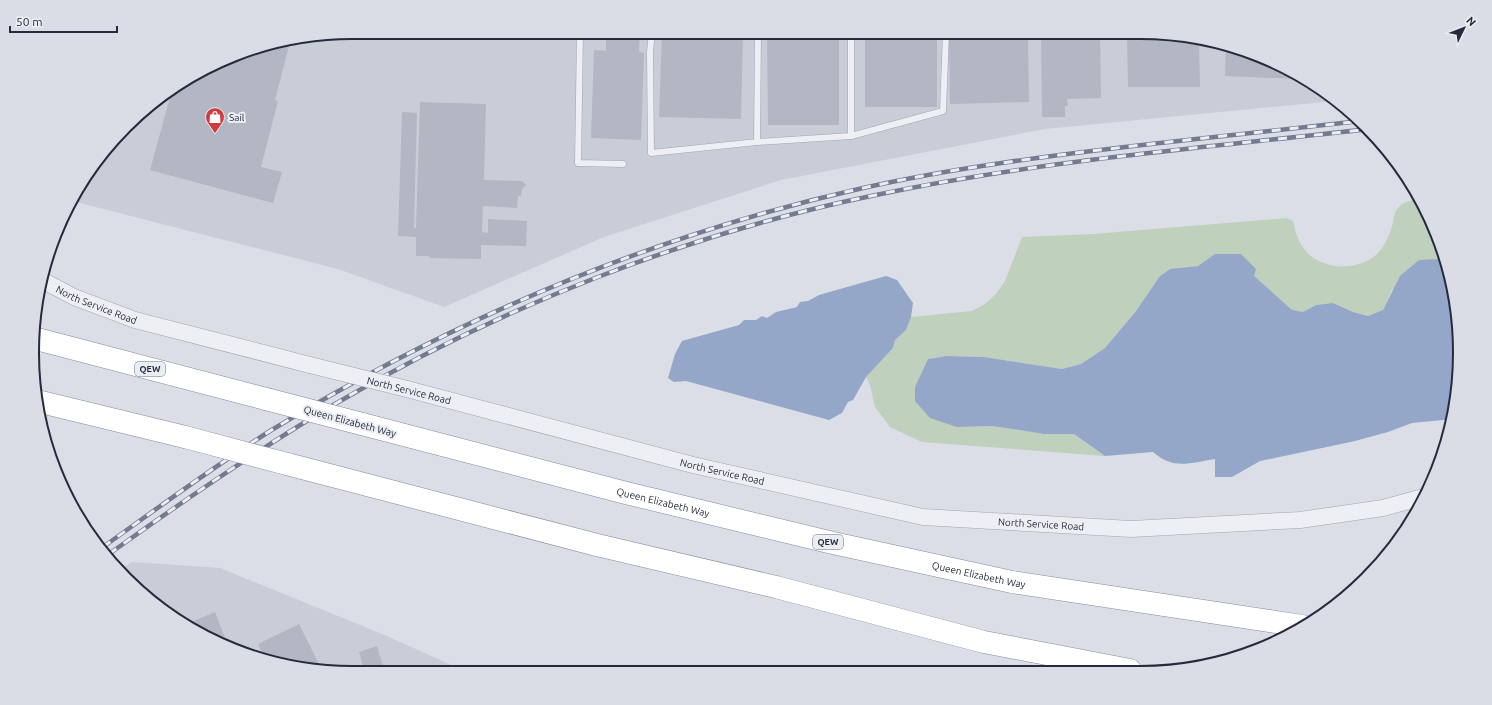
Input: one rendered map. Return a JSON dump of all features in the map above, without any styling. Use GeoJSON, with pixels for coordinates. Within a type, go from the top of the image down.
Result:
{"type":"FeatureCollection","features":[{"type":"Feature","properties":{"kind":"highway","name":"Queen Elizabeth Way"},"geometry":{"type":"LineString","coordinates":[[40,340],[634,495],[832,543],[1012,582],[1294,625]]}},
{"type":"Feature","properties":{"kind":"highway"},"geometry":{"type":"LineString","coordinates":[[43,403],[185,437],[598,545],[776,587],[984,642],[1109,666]]}},
{"type":"Feature","properties":{"kind":"street","name":"North Service Road"},"geometry":{"type":"LineString","coordinates":[[47,283],[74,297],[135,320],[407,389],[694,465],[923,517],[1131,528],[1300,520],[1383,508],[1417,499]]}},
{"type":"Feature","properties":{"kind":"lane"},"geometry":{"type":"LineString","coordinates":[[580,39],[578,163],[623,164]]}},
{"type":"Feature","properties":{"kind":"lane"},"geometry":{"type":"LineString","coordinates":[[651,39],[650,52],[651,153],[757,142],[851,136],[943,111],[946,39]]}},
{"type":"Feature","properties":{"kind":"lane"},"geometry":{"type":"LineString","coordinates":[[757,142],[758,39]]}},
{"type":"Feature","properties":{"kind":"lane"},"geometry":{"type":"LineString","coordinates":[[851,39],[851,136]]}},
{"type":"Feature","properties":{"kind":"shaded area"},"geometry":{"type":"Polygon","coordinates":[[[332,40],[1160,40],[1201,45],[1259,63],[1296,81],[1327,102],[1045,129],[781,180],[604,237],[444,307],[338,269],[77,202],[92,178],[117,146],[146,117],[178,92],[214,71],[252,56],[291,45],[332,40]]]}},
{"type":"Feature","properties":{"kind":"shaded area"},"geometry":{"type":"Polygon","coordinates":[[[132,562],[220,568],[387,636],[453,666],[332,665],[291,660],[271,655],[233,642],[196,624],[162,601],[124,567],[132,562]]]}},
{"type":"Feature","properties":{"kind":"green space"},"geometry":{"type":"Polygon","coordinates":[[[1413,200],[1421,214],[1438,259],[1392,290],[1383,310],[1368,316],[1353,312],[1333,303],[1316,305],[1303,312],[1292,310],[1253,276],[1215,254],[1198,266],[1170,269],[1160,276],[1136,311],[1105,348],[1081,364],[1062,369],[984,357],[945,356],[928,359],[957,427],[993,426],[1044,434],[1074,434],[1105,456],[922,442],[890,427],[875,407],[870,385],[866,377],[893,348],[895,340],[906,330],[911,317],[972,311],[985,304],[996,294],[1005,281],[1022,237],[1094,234],[1287,218],[1293,221],[1300,242],[1311,256],[1320,262],[1330,265],[1351,266],[1370,259],[1378,253],[1389,235],[1395,213],[1400,206],[1413,200]]]}},
{"type":"Feature","properties":{"kind":"water"},"geometry":{"type":"Polygon","coordinates":[[[1215,254],[1241,254],[1256,269],[1254,276],[1292,310],[1303,312],[1316,305],[1333,303],[1353,312],[1368,316],[1383,310],[1400,276],[1419,260],[1438,259],[1447,291],[1453,352],[1450,393],[1446,420],[1412,423],[1388,432],[1355,441],[1260,461],[1232,477],[1215,477],[1215,459],[1182,464],[1168,461],[1153,452],[1105,456],[1074,434],[1044,434],[993,426],[957,427],[930,418],[915,401],[915,387],[928,359],[946,356],[984,357],[1062,369],[1081,364],[1105,348],[1136,311],[1160,276],[1170,269],[1198,266],[1215,254]]]}},
{"type":"Feature","properties":{"kind":"water"},"geometry":{"type":"Polygon","coordinates":[[[886,276],[897,280],[913,303],[911,317],[906,330],[895,340],[893,348],[866,377],[853,400],[848,402],[842,413],[829,420],[686,381],[674,382],[668,378],[675,354],[682,341],[739,325],[744,320],[756,320],[762,316],[767,318],[776,312],[797,307],[800,302],[808,301],[819,295],[886,276]]]}},
{"type":"Feature","properties":{"kind":"building"},"geometry":{"type":"Polygon","coordinates":[[[606,39],[640,39],[639,52],[644,53],[641,140],[591,138],[594,50],[606,51],[606,39]]]}},
{"type":"Feature","properties":{"kind":"building"},"geometry":{"type":"Polygon","coordinates":[[[662,39],[743,39],[741,119],[659,117],[662,39]]]}},
{"type":"Feature","properties":{"kind":"building"},"geometry":{"type":"Polygon","coordinates":[[[767,39],[839,39],[839,125],[768,125],[767,39]]]}},
{"type":"Feature","properties":{"kind":"building"},"geometry":{"type":"Polygon","coordinates":[[[865,39],[937,39],[937,107],[865,107],[865,39]]]}},
{"type":"Feature","properties":{"kind":"building"},"geometry":{"type":"Polygon","coordinates":[[[949,39],[1028,39],[1029,102],[950,104],[949,39]]]}},
{"type":"Feature","properties":{"kind":"building"},"geometry":{"type":"Polygon","coordinates":[[[1041,39],[1100,39],[1101,98],[1067,99],[1068,106],[1065,106],[1065,117],[1042,117],[1041,39]]]}},
{"type":"Feature","properties":{"kind":"building"},"geometry":{"type":"Polygon","coordinates":[[[1127,39],[1160,40],[1199,45],[1200,87],[1128,87],[1127,39]]]}},
{"type":"Feature","properties":{"kind":"building","name":"Sail"},"geometry":{"type":"Polygon","coordinates":[[[289,45],[275,100],[278,101],[261,167],[282,172],[273,203],[150,170],[170,98],[214,71],[252,56],[289,45]]]}},
{"type":"Feature","properties":{"kind":"building"},"geometry":{"type":"Polygon","coordinates":[[[1226,52],[1259,63],[1292,79],[1225,76],[1226,52]]]}},
{"type":"Feature","properties":{"kind":"building"},"geometry":{"type":"Polygon","coordinates":[[[420,102],[486,104],[484,180],[522,181],[526,185],[522,189],[521,196],[518,196],[517,208],[483,206],[482,232],[488,233],[488,219],[527,221],[526,246],[481,245],[481,259],[429,258],[429,256],[416,256],[416,237],[398,236],[402,112],[417,113],[414,228],[416,228],[420,102]]]}},
{"type":"Feature","properties":{"kind":"building"},"geometry":{"type":"Polygon","coordinates":[[[215,612],[225,639],[214,634],[192,622],[215,612]]]}},
{"type":"Feature","properties":{"kind":"building"},"geometry":{"type":"Polygon","coordinates":[[[299,624],[319,664],[291,660],[262,652],[258,644],[299,624]]]}},
{"type":"Feature","properties":{"kind":"building"},"geometry":{"type":"Polygon","coordinates":[[[377,646],[383,666],[363,666],[359,652],[377,646]]]}},
{"type":"Feature","properties":{"kind":"railway"},"geometry":{"type":"LineString","coordinates":[[106,545],[207,473],[270,431],[340,390],[411,352],[483,317],[557,285],[632,256],[708,230],[785,207],[863,188],[935,174],[1043,157],[1351,122]]}},
{"type":"Feature","properties":{"kind":"railway"},"geometry":{"type":"LineString","coordinates":[[111,552],[192,495],[277,439],[397,369],[462,336],[527,306],[595,278],[663,253],[732,231],[802,212],[871,196],[995,173],[1119,156],[1360,130]]}},
{"type":"Feature","properties":{"kind":"place","name":"Sail"},"geometry":{"type":"Point","coordinates":[215,134]}}]}
